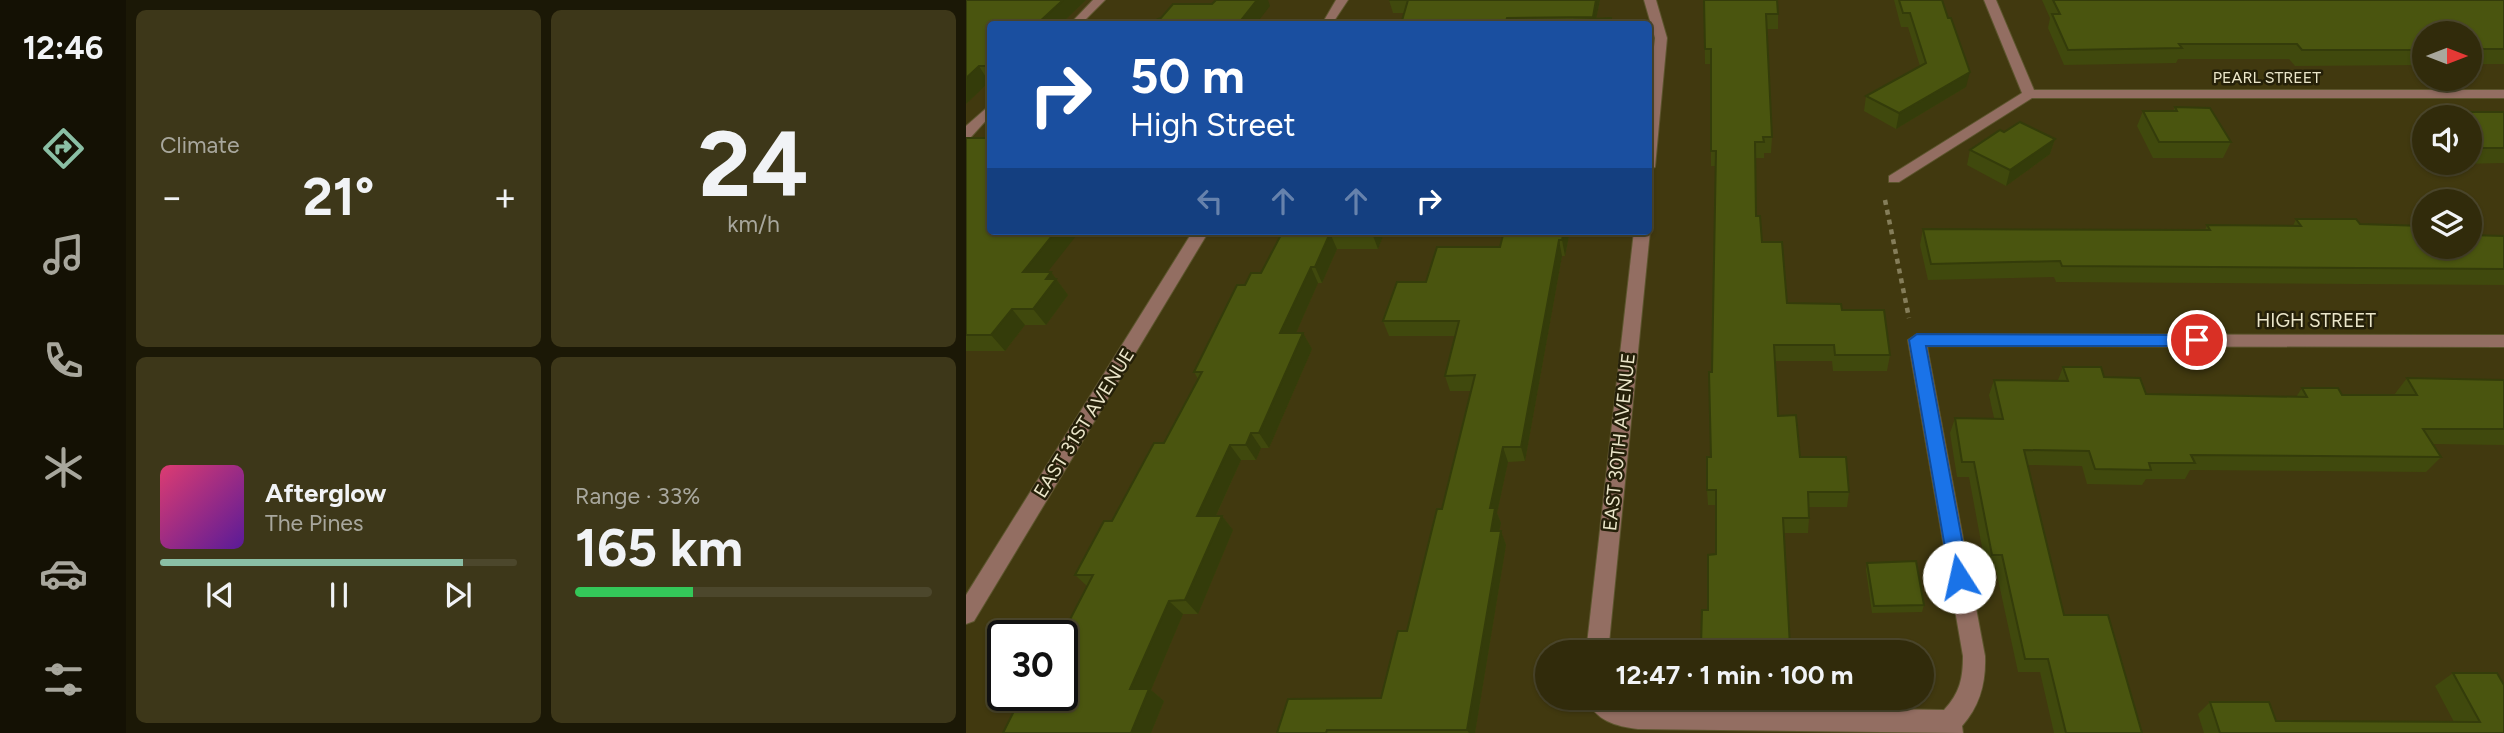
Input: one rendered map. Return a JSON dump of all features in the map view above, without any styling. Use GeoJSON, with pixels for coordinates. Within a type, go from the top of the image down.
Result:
{"type":"FeatureCollection","features":[{"type":"Feature","properties":{"kind":"street"},"geometry":{"type":"LineString","coordinates":[[1078,21],[1099,0]]}},
{"type":"Feature","properties":{"kind":"street"},"geometry":{"type":"LineString","coordinates":[[1330,21],[1342,0]]}},
{"type":"Feature","properties":{"kind":"street"},"geometry":{"type":"LineString","coordinates":[[1650,0],[1661,38],[1652,127]]}},
{"type":"Feature","properties":{"kind":"street"},"geometry":{"type":"LineString","coordinates":[[1894,179],[2029,94],[1990,0]]}},
{"type":"Feature","properties":{"kind":"street","name":"PEARL STREET"},"geometry":{"type":"LineString","coordinates":[[2029,94],[2504,94]]}},
{"type":"Feature","properties":{"kind":"street"},"geometry":{"type":"LineString","coordinates":[[966,134],[987,113]]}},
{"type":"Feature","properties":{"kind":"street","name":"EAST 31ST AVENUE"},"geometry":{"type":"LineString","coordinates":[[966,614],[1199,235]]}},
{"type":"Feature","properties":{"kind":"street","name":"EAST 30TH AVENUE"},"geometry":{"type":"LineString","coordinates":[[1598,640],[1642,235]]}},
{"type":"Feature","properties":{"kind":"street"},"geometry":{"type":"LineString","coordinates":[[1610,710],[1638,717],[1950,727],[1969,701],[1974,686],[1974,656],[1917,340]]}},
{"type":"Feature","properties":{"kind":"street","name":"HIGH STREET"},"geometry":{"type":"LineString","coordinates":[[1917,340],[2504,341]]}},
{"type":"Feature","properties":{"kind":"path"},"geometry":{"type":"LineString","coordinates":[[1894,179],[1886,185],[1884,193],[1905,306],[1917,340]]}},
{"type":"Feature","properties":{"kind":"building"},"geometry":{"type":"Polygon","coordinates":[[[966,0],[1063,0],[1040,21],[987,21],[987,66],[979,66],[966,78],[966,0]]]}},
{"type":"Feature","properties":{"kind":"building"},"geometry":{"type":"Polygon","coordinates":[[[1216,0],[1257,0],[1240,21],[1154,21],[1161,18],[1173,4],[1212,4],[1216,0]]]}},
{"type":"Feature","properties":{"kind":"building"},"geometry":{"type":"Polygon","coordinates":[[[1408,0],[1596,0],[1593,17],[1507,18],[1506,21],[1402,21],[1408,0]]]}},
{"type":"Feature","properties":{"kind":"building"},"geometry":{"type":"Polygon","coordinates":[[[1704,0],[1777,0],[1778,14],[1766,14],[1772,137],[1763,137],[1764,142],[1755,142],[1756,216],[1760,216],[1762,242],[1782,242],[1787,303],[1841,304],[1842,310],[1884,310],[1890,355],[1835,355],[1834,345],[1774,345],[1778,416],[1796,415],[1800,457],[1846,457],[1849,492],[1808,492],[1809,518],[1783,518],[1790,640],[1701,640],[1702,610],[1708,610],[1708,555],[1716,554],[1716,490],[1707,490],[1707,457],[1711,457],[1709,372],[1712,372],[1716,151],[1711,151],[1711,49],[1705,49],[1704,0]]]}},
{"type":"Feature","properties":{"kind":"building"},"geometry":{"type":"Polygon","coordinates":[[[1899,0],[1942,0],[1970,72],[1899,113],[1866,96],[1926,63],[1910,13],[1903,13],[1899,0]]]}},
{"type":"Feature","properties":{"kind":"building"},"geometry":{"type":"Polygon","coordinates":[[[2053,0],[2504,0],[2504,49],[2482,49],[2482,21],[2412,21],[2412,50],[2302,50],[2297,44],[2179,44],[2182,48],[2068,50],[2052,14],[2060,14],[2053,0]]]}},
{"type":"Feature","properties":{"kind":"building"},"geometry":{"type":"Polygon","coordinates":[[[1611,18],[1610,21],[1573,20],[1611,18]]]}},
{"type":"Feature","properties":{"kind":"building"},"geometry":{"type":"Polygon","coordinates":[[[2175,107],[2210,108],[2231,142],[2159,142],[2143,111],[2177,111],[2175,107]]]}},
{"type":"Feature","properties":{"kind":"building"},"geometry":{"type":"Polygon","coordinates":[[[2482,112],[2504,112],[2504,148],[2482,148],[2482,112]]]}},
{"type":"Feature","properties":{"kind":"building"},"geometry":{"type":"Polygon","coordinates":[[[2020,122],[2055,139],[2010,170],[1970,150],[2000,130],[2004,132],[2020,122]]]}},
{"type":"Feature","properties":{"kind":"building"},"geometry":{"type":"Polygon","coordinates":[[[966,138],[987,138],[987,235],[1053,235],[1023,272],[1051,272],[1046,279],[1056,279],[1033,309],[1012,309],[991,335],[966,335],[966,138]]]}},
{"type":"Feature","properties":{"kind":"building"},"geometry":{"type":"Polygon","coordinates":[[[2296,219],[2356,219],[2360,224],[2412,226],[2412,259],[2482,259],[2482,235],[2504,236],[2504,269],[2062,266],[2060,261],[1931,264],[1923,229],[2210,230],[2207,225],[2301,226],[2296,219]]]}},
{"type":"Feature","properties":{"kind":"building"},"geometry":{"type":"Polygon","coordinates":[[[1281,235],[1329,235],[1280,333],[1303,333],[1259,433],[1251,433],[1246,445],[1230,445],[1197,516],[1222,516],[1185,600],[1169,601],[1130,689],[1149,689],[1131,733],[1003,733],[1014,711],[1078,711],[1078,620],[1070,620],[1093,575],[1075,575],[1104,521],[1112,521],[1154,443],[1164,443],[1202,372],[1194,372],[1237,285],[1245,285],[1251,273],[1261,273],[1281,235]]]}},
{"type":"Feature","properties":{"kind":"building"},"geometry":{"type":"Polygon","coordinates":[[[1503,235],[1563,235],[1562,240],[1559,240],[1521,447],[1503,447],[1490,508],[1495,508],[1491,531],[1501,531],[1467,730],[1327,730],[1326,733],[1277,733],[1288,699],[1381,698],[1398,631],[1407,631],[1437,509],[1442,509],[1475,375],[1445,376],[1459,321],[1383,321],[1397,282],[1426,282],[1437,247],[1500,247],[1503,235]]]}},
{"type":"Feature","properties":{"kind":"building"},"geometry":{"type":"Polygon","coordinates":[[[2063,367],[2101,367],[2104,377],[2140,378],[2146,394],[2307,397],[2302,388],[2338,388],[2342,395],[2417,395],[2407,378],[2504,380],[2504,429],[2423,429],[2441,457],[2191,455],[2195,463],[2149,463],[2151,470],[2095,469],[2089,451],[2024,450],[2064,615],[2108,615],[2142,733],[2066,733],[2048,659],[2025,659],[2002,555],[1992,555],[1974,462],[1962,462],[1955,418],[2003,419],[1994,380],[2068,381],[2063,367]]]}},
{"type":"Feature","properties":{"kind":"building"},"geometry":{"type":"Polygon","coordinates":[[[1916,561],[1924,605],[1874,606],[1867,563],[1916,561]]]}},
{"type":"Feature","properties":{"kind":"building"},"geometry":{"type":"Polygon","coordinates":[[[2453,673],[2497,673],[2504,685],[2504,733],[2220,733],[2210,702],[2269,702],[2276,721],[2480,722],[2453,673]]]}},
{"type":"Feature","properties":{"kind":"route"},"geometry":{"type":"LineString","coordinates":[[1959,577],[1917,340],[2197,340]]}}]}
